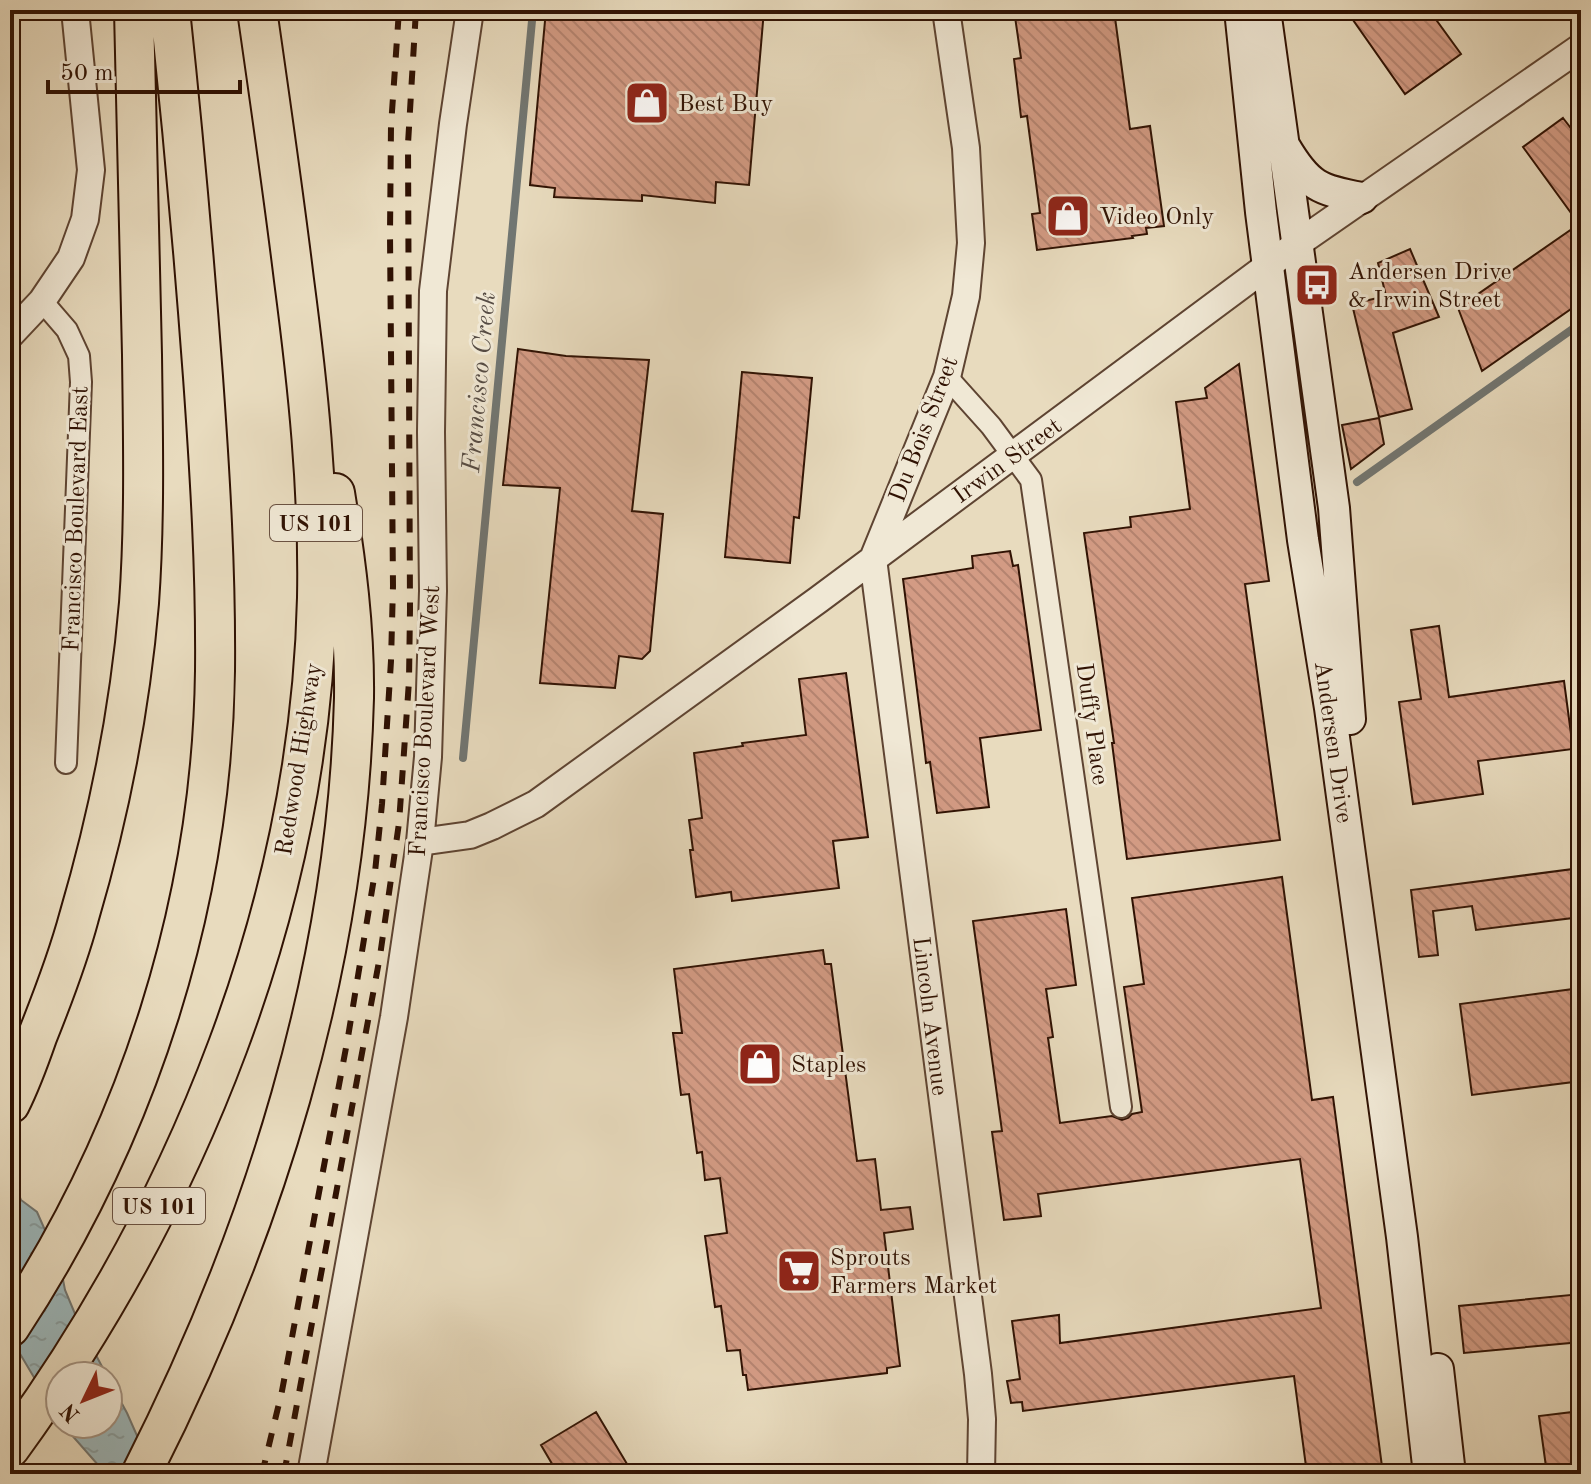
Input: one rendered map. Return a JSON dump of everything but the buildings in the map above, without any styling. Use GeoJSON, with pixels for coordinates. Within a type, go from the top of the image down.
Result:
{"type":"FeatureCollection","features":[{"type":"Feature","properties":{"kind":"highway"},"geometry":{"type":"LineString","coordinates":[[10,1104],[55,993],[103,832],[125,716],[138,603],[142,547],[142,406],[134,10]]}},
{"type":"Feature","properties":{"kind":"highway","name":"US 101"},"geometry":{"type":"LineString","coordinates":[[10,1327],[79,1211],[127,1107],[166,996],[202,827],[215,672],[214,577],[188,190],[170,10]]}},
{"type":"Feature","properties":{"kind":"highway","name":"Redwood Highway"},"geometry":{"type":"LineString","coordinates":[[10,1448],[85,1338],[141,1241],[211,1089],[262,942],[283,863],[301,766],[309,710],[317,599],[315,487],[297,305],[257,10]]}},
{"type":"Feature","properties":{"kind":"highway"},"geometry":{"type":"LineString","coordinates":[[141,1474],[229,1281],[283,1124],[305,1042],[326,943],[343,836],[354,697],[350,599],[270,101]]}},
{"type":"Feature","properties":{"kind":"main road","name":"Andersen Drive"},"geometry":{"type":"LineString","coordinates":[[1240,10],[1303,540],[1330,708],[1400,1222],[1429,1474]]}},
{"type":"Feature","properties":{"kind":"main road","name":"Andersen Drive"},"geometry":{"type":"LineString","coordinates":[[1265,10],[1334,508],[1348,710],[1422,1236],[1450,1474]]}},
{"type":"Feature","properties":{"kind":"main road"},"geometry":{"type":"LineString","coordinates":[[1283,145],[1298,169],[1315,185],[1332,193],[1362,198]]}},
{"type":"Feature","properties":{"kind":"street"},"geometry":{"type":"LineString","coordinates":[[10,335],[42,301],[71,258],[85,219],[91,170],[75,10]]}},
{"type":"Feature","properties":{"kind":"street","name":"Francisco Boulevard West"},"geometry":{"type":"LineString","coordinates":[[311,1474],[396,1006],[420,842],[428,757],[433,591],[433,291],[470,10]]}},
{"type":"Feature","properties":{"kind":"street","name":"Du Bois Street"},"geometry":{"type":"LineString","coordinates":[[873,559],[947,377],[966,296],[971,243],[966,148],[946,10]]}},
{"type":"Feature","properties":{"kind":"street","name":"Irwin Street"},"geometry":{"type":"LineString","coordinates":[[420,842],[470,835],[536,804],[873,559],[1268,265],[1581,47]]}},
{"type":"Feature","properties":{"kind":"street","name":"Francisco Boulevard East"},"geometry":{"type":"LineString","coordinates":[[42,301],[67,330],[79,356],[81,382],[66,763]]}},
{"type":"Feature","properties":{"kind":"street","name":"Duffy Place"},"geometry":{"type":"LineString","coordinates":[[947,377],[991,426],[1031,480],[1121,1107]]}},
{"type":"Feature","properties":{"kind":"street","name":"Lincoln Avenue"},"geometry":{"type":"LineString","coordinates":[[873,559],[978,1374],[982,1419],[981,1474]]}},
{"type":"Feature","properties":{"kind":"water"},"geometry":{"type":"Polygon","coordinates":[[[10,1188],[37,1212],[60,1264],[65,1290],[99,1360],[44,1360],[44,1394],[10,1337],[10,1188]]]}},
{"type":"Feature","properties":{"kind":"water"},"geometry":{"type":"Polygon","coordinates":[[[124,1407],[154,1474],[106,1474],[76,1440],[124,1440],[124,1407]]]}},
{"type":"Feature","properties":{"kind":"waterway","name":"Francisco Creek"},"geometry":{"type":"LineString","coordinates":[[463,758],[533,10]]}},
{"type":"Feature","properties":{"kind":"waterway"},"geometry":{"type":"LineString","coordinates":[[1357,482],[1581,323]]}},
{"type":"Feature","properties":{"kind":"railway"},"geometry":{"type":"LineString","coordinates":[[262,1474],[282,1391],[348,1037],[375,872],[382,804],[393,586],[391,126],[399,10]]}},
{"type":"Feature","properties":{"kind":"railway"},"geometry":{"type":"LineString","coordinates":[[284,1474],[380,956],[399,823],[409,681],[408,144],[416,10]]}},
{"type":"Feature","properties":{"kind":"place","name":"Best Buy"},"geometry":{"type":"Point","coordinates":[647,103]}},
{"type":"Feature","properties":{"kind":"place","name":"Video Only"},"geometry":{"type":"Point","coordinates":[1068,216]}},
{"type":"Feature","properties":{"kind":"place","name":"Andersen Drive & Irwin Street"},"geometry":{"type":"Point","coordinates":[1317,285]}},
{"type":"Feature","properties":{"kind":"place","name":"Staples"},"geometry":{"type":"Point","coordinates":[760,1064]}},
{"type":"Feature","properties":{"kind":"place","name":"Sprouts Farmers Market"},"geometry":{"type":"Point","coordinates":[799,1271]}}]}
